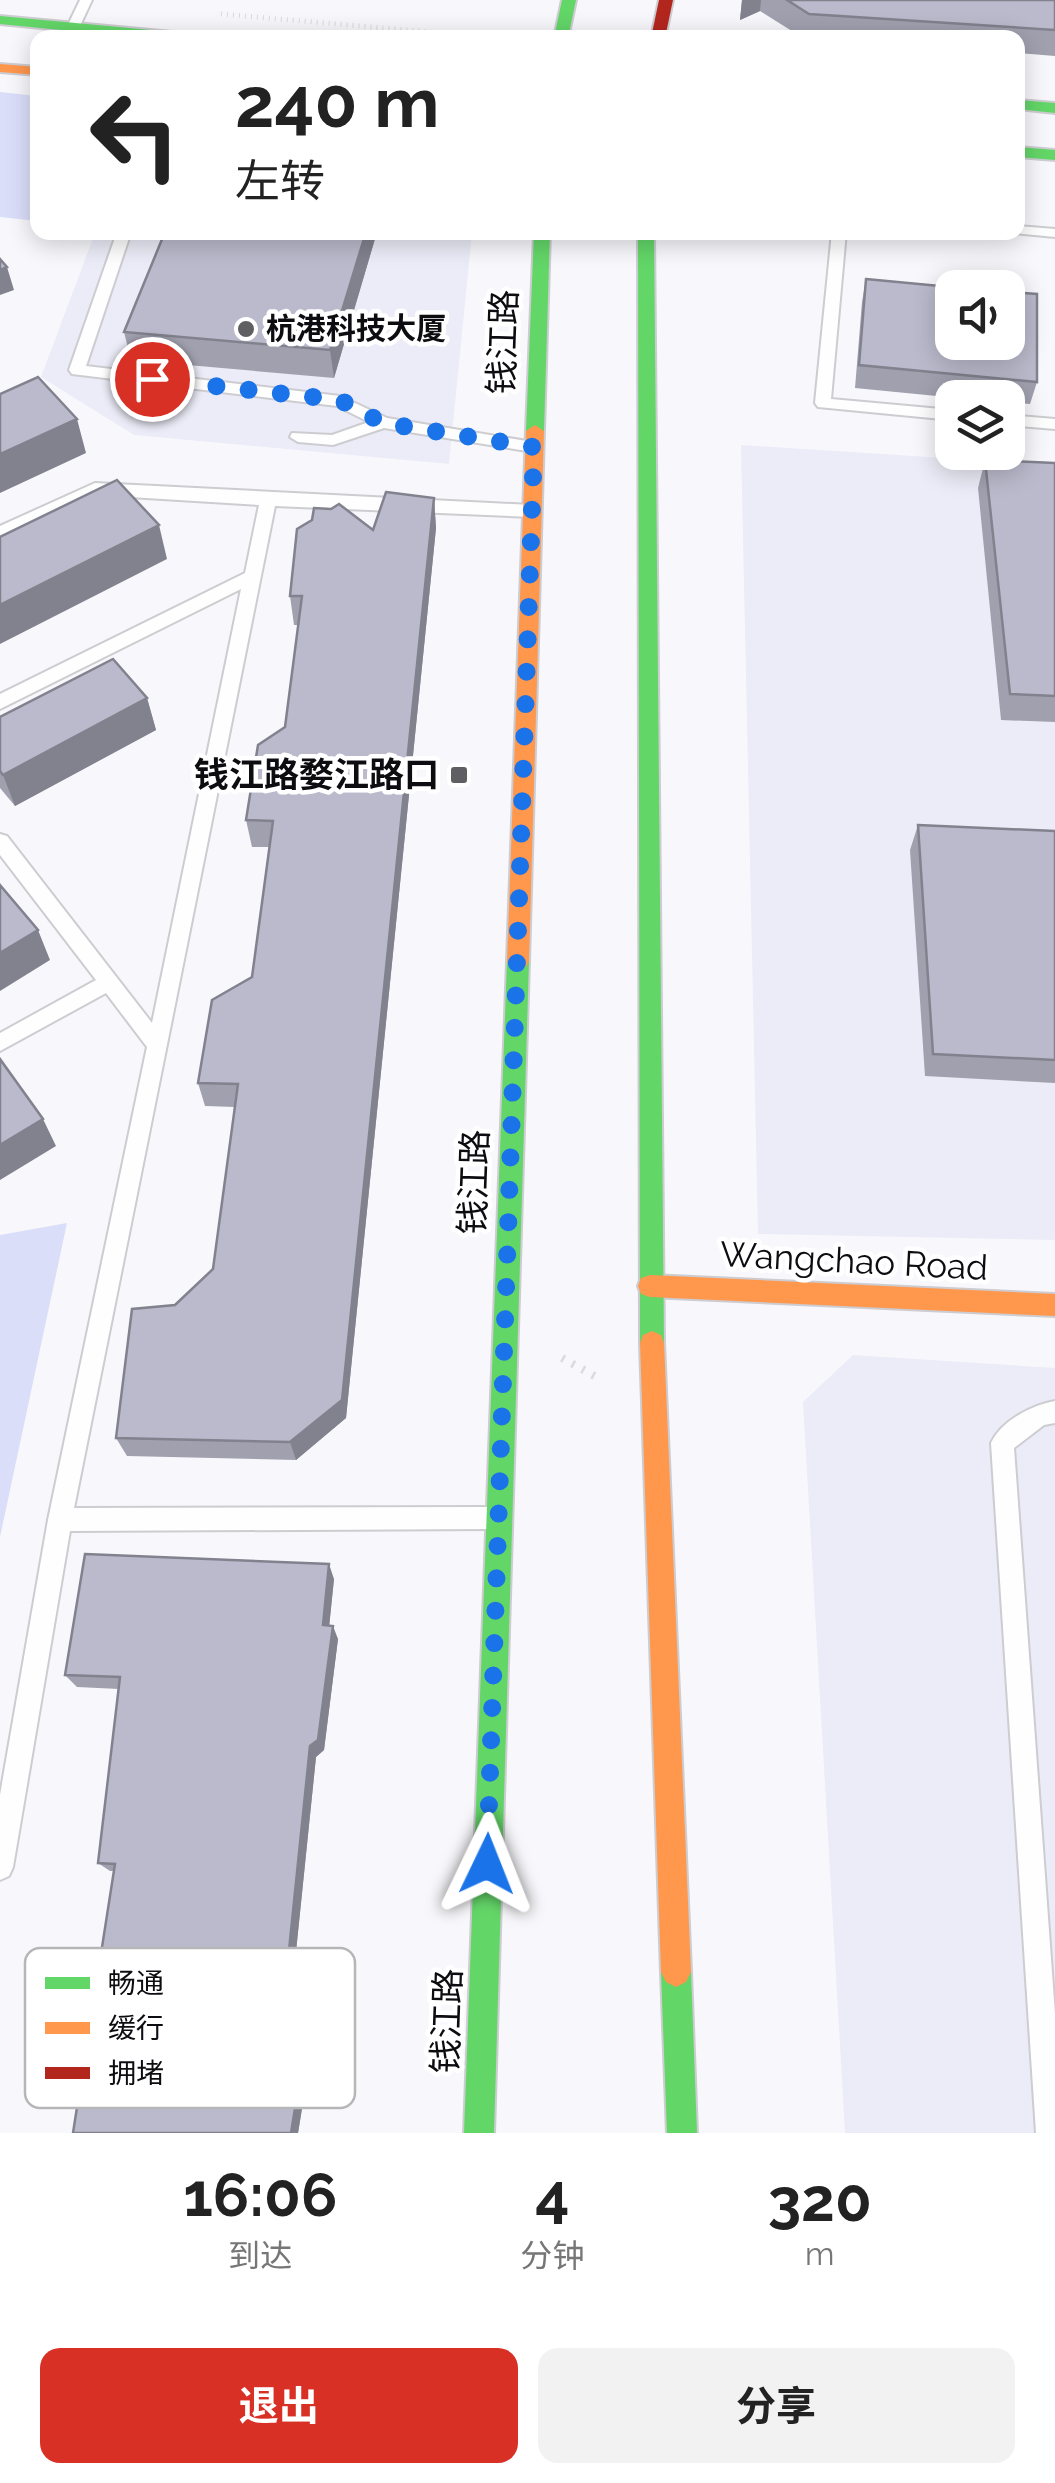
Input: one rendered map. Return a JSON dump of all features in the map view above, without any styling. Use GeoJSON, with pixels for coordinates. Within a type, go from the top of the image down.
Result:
{"type":"FeatureCollection","features":[{"type":"Feature","properties":{"kind":"main road"},"geometry":{"type":"LineString","coordinates":[[562,30],[568,0]]}},
{"type":"Feature","properties":{"kind":"main road"},"geometry":{"type":"LineString","coordinates":[[660,30],[666,0]]}},
{"type":"Feature","properties":{"kind":"main road"},"geometry":{"type":"LineString","coordinates":[[0,20],[106,30]]}},
{"type":"Feature","properties":{"kind":"main road"},"geometry":{"type":"LineString","coordinates":[[0,68],[30,71]]}},
{"type":"Feature","properties":{"kind":"main road"},"geometry":{"type":"LineString","coordinates":[[1025,106],[1055,108]]}},
{"type":"Feature","properties":{"kind":"main road"},"geometry":{"type":"LineString","coordinates":[[1025,153],[1055,155]]}},
{"type":"Feature","properties":{"kind":"main road","name":"钱江路"},"geometry":{"type":"LineString","coordinates":[[478,2133],[542,240]]}},
{"type":"Feature","properties":{"kind":"main road"},"geometry":{"type":"LineString","coordinates":[[646,240],[650,1286],[682,2133]]}},
{"type":"Feature","properties":{"kind":"main road","name":"Wangchao Road"},"geometry":{"type":"LineString","coordinates":[[650,1286],[1055,1306]]}},
{"type":"Feature","properties":{"kind":"lane"},"geometry":{"type":"LineString","coordinates":[[73,27],[86,0]]}},
{"type":"Feature","properties":{"kind":"lane"},"geometry":{"type":"LineString","coordinates":[[1025,231],[1055,233]]}},
{"type":"Feature","properties":{"kind":"lane"},"geometry":{"type":"LineString","coordinates":[[121,240],[77,370],[340,400],[383,423],[534,447]]}},
{"type":"Feature","properties":{"kind":"lane"},"geometry":{"type":"LineString","coordinates":[[838,240],[823,403],[935,413]]}},
{"type":"Feature","properties":{"kind":"lane"},"geometry":{"type":"LineString","coordinates":[[1025,421],[1055,424]]}},
{"type":"Feature","properties":{"kind":"lane"},"geometry":{"type":"LineString","coordinates":[[298,438],[333,440],[383,423]]}},
{"type":"Feature","properties":{"kind":"lane"},"geometry":{"type":"LineString","coordinates":[[0,534],[95,489],[531,511]]}},
{"type":"Feature","properties":{"kind":"lane"},"geometry":{"type":"LineString","coordinates":[[0,1867],[60,1520],[268,500]]}},
{"type":"Feature","properties":{"kind":"lane"},"geometry":{"type":"LineString","coordinates":[[0,702],[252,576]]}},
{"type":"Feature","properties":{"kind":"lane"},"geometry":{"type":"LineString","coordinates":[[0,841],[156,1044]]}},
{"type":"Feature","properties":{"kind":"lane"},"geometry":{"type":"LineString","coordinates":[[0,1043],[109,982]]}},
{"type":"Feature","properties":{"kind":"lane"},"geometry":{"type":"LineString","coordinates":[[1050,2133],[1048,2015],[1002,1443],[1040,1415],[1055,1412]]}},
{"type":"Feature","properties":{"kind":"lane"},"geometry":{"type":"LineString","coordinates":[[60,1520],[498,1518]]}},
{"type":"Feature","properties":{"kind":"path"},"geometry":{"type":"LineString","coordinates":[[218,14],[405,30]]}},
{"type":"Feature","properties":{"kind":"path"},"geometry":{"type":"LineString","coordinates":[[562,1358],[604,1381]]}},
{"type":"Feature","properties":{"kind":"shaded area"},"geometry":{"type":"Polygon","coordinates":[[[0,92],[30,95],[30,220],[0,217],[0,92]]]}},
{"type":"Feature","properties":{"kind":"shaded area","name":"杭港科技大厦"},"geometry":{"type":"Polygon","coordinates":[[[92,240],[471,240],[449,464],[134,435],[41,377],[92,240]]]}},
{"type":"Feature","properties":{"kind":"shaded area"},"geometry":{"type":"Polygon","coordinates":[[[741,445],[935,457],[935,470],[1025,470],[1025,463],[1055,465],[1055,1240],[758,1234],[741,445]]]}},
{"type":"Feature","properties":{"kind":"shaded area"},"geometry":{"type":"Polygon","coordinates":[[[67,1223],[0,1537],[0,1235],[67,1223]]]}},
{"type":"Feature","properties":{"kind":"shaded area"},"geometry":{"type":"Polygon","coordinates":[[[853,1355],[1055,1368],[1055,2133],[845,2133],[803,1402],[853,1355]]]}},
{"type":"Feature","properties":{"kind":"building"},"geometry":{"type":"Polygon","coordinates":[[[787,0],[1055,0],[1055,30],[809,14],[787,0]]]}},
{"type":"Feature","properties":{"kind":"building","name":"杭港科技大厦"},"geometry":{"type":"Polygon","coordinates":[[[162,240],[364,240],[330,350],[124,332],[162,240]]]}},
{"type":"Feature","properties":{"kind":"building"},"geometry":{"type":"Polygon","coordinates":[[[866,279],[935,286],[935,360],[1025,360],[1025,293],[1037,294],[1037,382],[859,365],[866,279]]]}},
{"type":"Feature","properties":{"kind":"building"},"geometry":{"type":"Polygon","coordinates":[[[38,377],[77,419],[0,454],[0,394],[38,377]]]}},
{"type":"Feature","properties":{"kind":"building"},"geometry":{"type":"Polygon","coordinates":[[[1025,462],[1055,463],[1055,696],[1010,694],[986,470],[1025,470],[1025,462]]]}},
{"type":"Feature","properties":{"kind":"building"},"geometry":{"type":"Polygon","coordinates":[[[117,480],[159,525],[0,605],[0,537],[117,480]]]}},
{"type":"Feature","properties":{"kind":"building"},"geometry":{"type":"Polygon","coordinates":[[[386,492],[434,498],[342,1400],[290,1442],[116,1438],[132,1309],[175,1305],[213,1269],[238,1084],[198,1083],[212,1000],[252,977],[273,821],[246,820],[258,745],[285,727],[302,596],[290,596],[297,529],[312,520],[314,508],[331,509],[339,504],[373,530],[386,492]]]}},
{"type":"Feature","properties":{"kind":"building"},"geometry":{"type":"Polygon","coordinates":[[[113,659],[147,698],[3,775],[0,717],[113,659]]]}},
{"type":"Feature","properties":{"kind":"building"},"geometry":{"type":"Polygon","coordinates":[[[918,825],[1055,831],[1055,1060],[933,1054],[918,825]]]}},
{"type":"Feature","properties":{"kind":"building"},"geometry":{"type":"Polygon","coordinates":[[[0,885],[38,930],[0,953],[0,885]]]}},
{"type":"Feature","properties":{"kind":"building"},"geometry":{"type":"Polygon","coordinates":[[[0,1059],[43,1119],[0,1145],[0,1059]]]}},
{"type":"Feature","properties":{"kind":"building"},"geometry":{"type":"Polygon","coordinates":[[[85,1554],[329,1564],[323,1625],[333,1626],[318,1740],[310,1746],[289,1948],[102,1948],[115,1864],[98,1863],[120,1677],[65,1675],[85,1554]]]}},
{"type":"Feature","properties":{"kind":"building"},"geometry":{"type":"Polygon","coordinates":[[[77,2108],[295,2108],[291,2133],[73,2133],[77,2108]]]}},
{"type":"Feature","properties":{"kind":"traffic: fast"},"geometry":{"type":"LineString","coordinates":[[563,30],[569,0]]}},
{"type":"Feature","properties":{"kind":"traffic: fast"},"geometry":{"type":"LineString","coordinates":[[0,20],[108,30]]}},
{"type":"Feature","properties":{"kind":"traffic: fast"},"geometry":{"type":"LineString","coordinates":[[1025,106],[1055,108]]}},
{"type":"Feature","properties":{"kind":"traffic: fast"},"geometry":{"type":"LineString","coordinates":[[1025,153],[1055,155]]}},
{"type":"Feature","properties":{"kind":"traffic: fast"},"geometry":{"type":"LineString","coordinates":[[535,431],[542,240]]}},
{"type":"Feature","properties":{"kind":"traffic: fast"},"geometry":{"type":"LineString","coordinates":[[646,240],[652,1343]]}},
{"type":"Feature","properties":{"kind":"traffic: fast"},"geometry":{"type":"LineString","coordinates":[[479,2133],[518,961]]}},
{"type":"Feature","properties":{"kind":"traffic: fast"},"geometry":{"type":"LineString","coordinates":[[676,1972],[682,2133]]}},
{"type":"Feature","properties":{"kind":"traffic: slow"},"geometry":{"type":"LineString","coordinates":[[0,68],[30,70]]}},
{"type":"Feature","properties":{"kind":"traffic: slow"},"geometry":{"type":"LineString","coordinates":[[518,961],[535,431]]}},
{"type":"Feature","properties":{"kind":"traffic: slow"},"geometry":{"type":"LineString","coordinates":[[650,1286],[1055,1305]]}},
{"type":"Feature","properties":{"kind":"traffic: slow"},"geometry":{"type":"LineString","coordinates":[[652,1343],[676,1972]]}},
{"type":"Feature","properties":{"kind":"traffic: jam"},"geometry":{"type":"LineString","coordinates":[[660,30],[666,0]]}},
{"type":"Feature","properties":{"kind":"place","name":"杭港科技大厦"},"geometry":{"type":"Point","coordinates":[246,329]}},
{"type":"Feature","properties":{"kind":"place","name":"钱江路婺江路口"},"geometry":{"type":"Point","coordinates":[459,775]}},
{"type":"Feature","properties":{"kind":"route"},"geometry":{"type":"LineString","coordinates":[[152,379],[340,400],[383,423],[534,447],[487,1864]]}}]}
